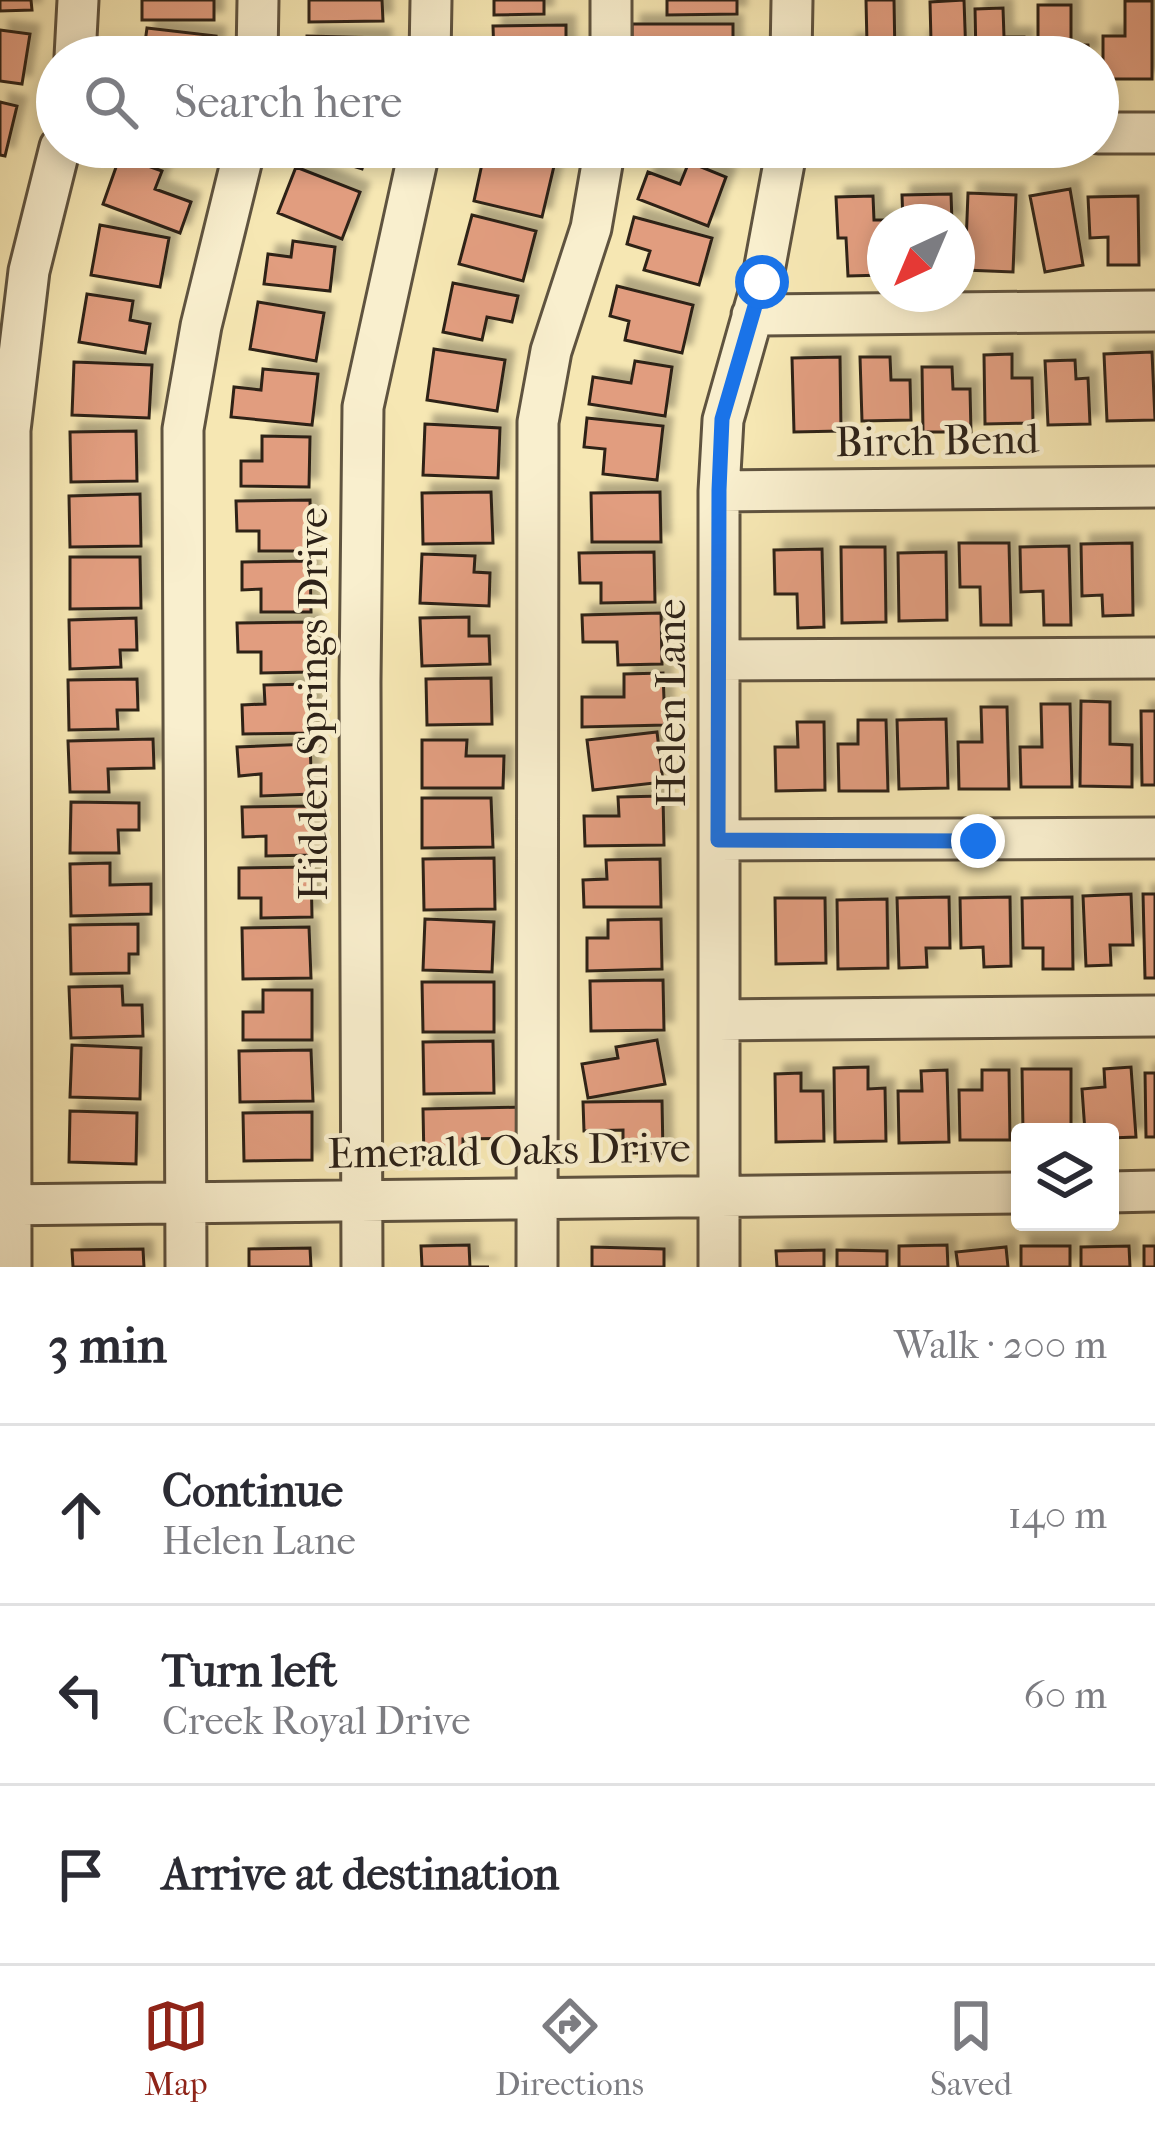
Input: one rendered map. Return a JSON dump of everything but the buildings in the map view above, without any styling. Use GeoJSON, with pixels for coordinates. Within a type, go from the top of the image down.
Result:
{"type":"FeatureCollection","features":[{"type":"Feature","properties":{"kind":"street"},"geometry":{"type":"LineString","coordinates":[[76,36],[78,0]]}},
{"type":"Feature","properties":{"kind":"street"},"geometry":{"type":"LineString","coordinates":[[257,36],[258,0]]}},
{"type":"Feature","properties":{"kind":"street"},"geometry":{"type":"LineString","coordinates":[[430,36],[431,0]]}},
{"type":"Feature","properties":{"kind":"street"},"geometry":{"type":"LineString","coordinates":[[610,36],[611,0]]}},
{"type":"Feature","properties":{"kind":"street"},"geometry":{"type":"LineString","coordinates":[[791,36],[792,0]]}},
{"type":"Feature","properties":{"kind":"street"},"geometry":{"type":"LineString","coordinates":[[1119,133],[1155,133]]}},
{"type":"Feature","properties":{"kind":"street"},"geometry":{"type":"LineString","coordinates":[[11,1267],[5,1205],[15,268],[52,168]]}},
{"type":"Feature","properties":{"kind":"street"},"geometry":{"type":"LineString","coordinates":[[186,1267],[183,429],[201,326],[240,168]]}},
{"type":"Feature","properties":{"kind":"street","name":"Hidden Springs Drive"},"geometry":{"type":"LineString","coordinates":[[362,1267],[363,406],[415,168]]}},
{"type":"Feature","properties":{"kind":"street"},"geometry":{"type":"LineString","coordinates":[[537,1267],[538,422],[550,351],[591,228],[601,168]]}},
{"type":"Feature","properties":{"kind":"street","name":"Helen Lane"},"geometry":{"type":"LineString","coordinates":[[719,1267],[722,419],[762,282],[783,168]]}},
{"type":"Feature","properties":{"kind":"street"},"geometry":{"type":"LineString","coordinates":[[752,315],[1155,310]]}},
{"type":"Feature","properties":{"kind":"street","name":"Birch Bend"},"geometry":{"type":"LineString","coordinates":[[719,490],[1155,487]]}},
{"type":"Feature","properties":{"kind":"street"},"geometry":{"type":"LineString","coordinates":[[719,660],[1155,658]]}},
{"type":"Feature","properties":{"kind":"street"},"geometry":{"type":"LineString","coordinates":[[718,840],[1155,838]]}},
{"type":"Feature","properties":{"kind":"street"},"geometry":{"type":"LineString","coordinates":[[719,1020],[1155,1016]]}},
{"type":"Feature","properties":{"kind":"street"},"geometry":{"type":"LineString","coordinates":[[1119,1192],[1155,1191]]}},
{"type":"Feature","properties":{"kind":"street","name":"Emerald Oaks Drive"},"geometry":{"type":"LineString","coordinates":[[5,1205],[1011,1192]]}},
{"type":"Feature","properties":{"kind":"route"},"geometry":{"type":"LineString","coordinates":[[762,282],[722,419],[718,840],[978,841]]}}]}
